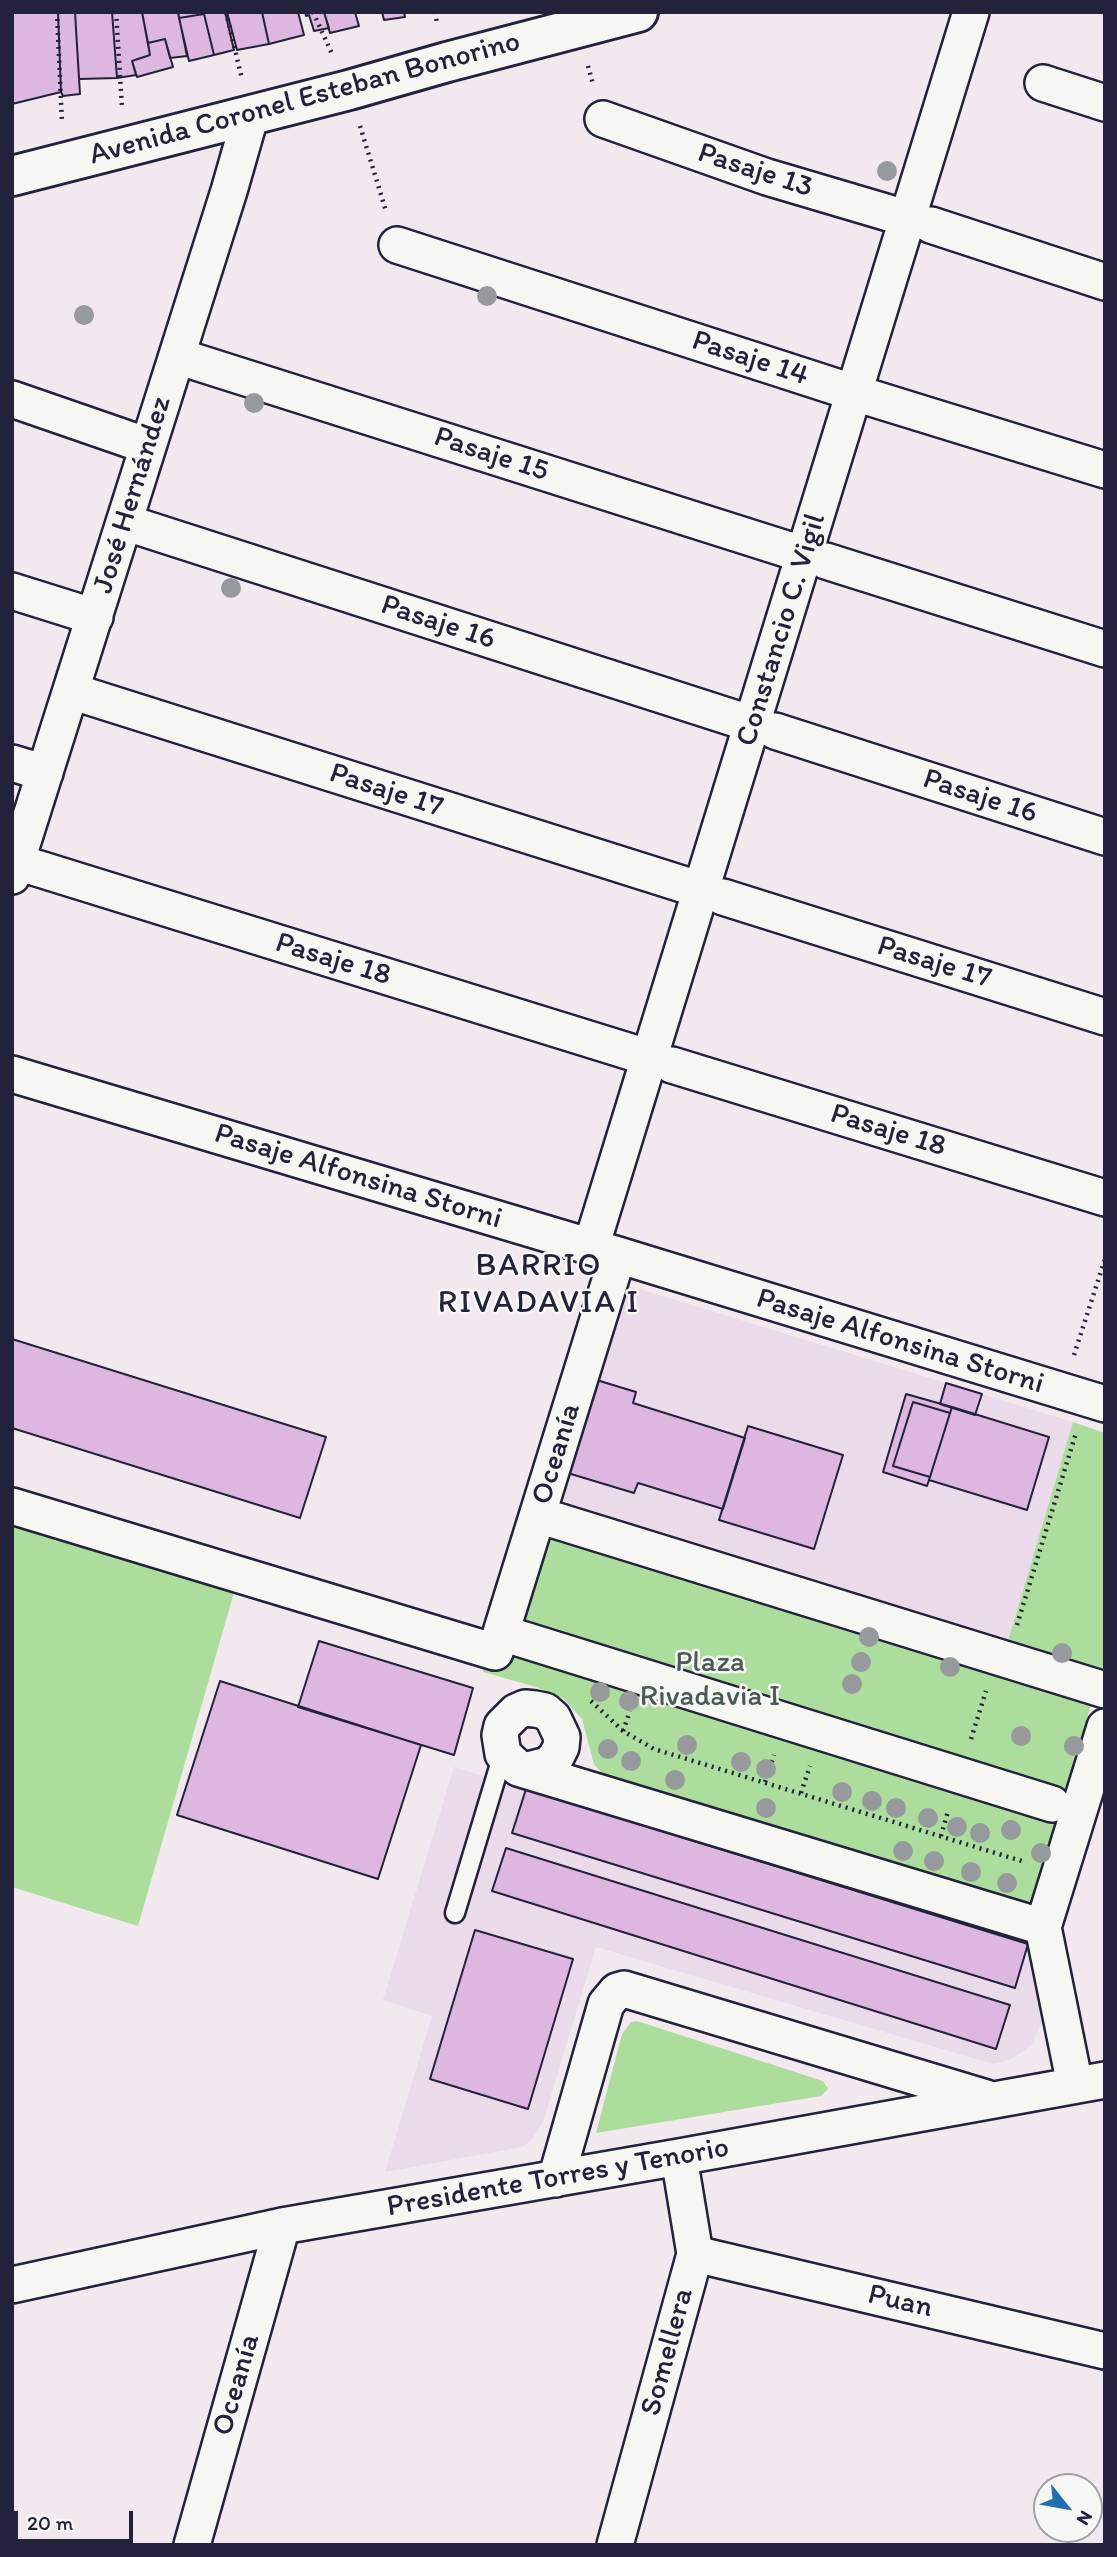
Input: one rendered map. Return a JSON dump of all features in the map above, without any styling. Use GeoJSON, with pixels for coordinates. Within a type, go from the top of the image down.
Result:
{"type":"FeatureCollection","features":[{"type":"Feature","properties":{"kind":"street","name":"Avenida Coronel Esteban Bonorino"},"geometry":{"type":"LineString","coordinates":[[12,176],[349,90],[576,22],[638,12]]}},
{"type":"Feature","properties":{"kind":"street","name":"Constancio C. Vigil"},"geometry":{"type":"LineString","coordinates":[[604,1251],[816,558],[855,393],[920,222],[971,12]]}},
{"type":"Feature","properties":{"kind":"street"},"geometry":{"type":"LineString","coordinates":[[1043,83],[1105,103]]}},
{"type":"Feature","properties":{"kind":"street","name":"José Hernández"},"geometry":{"type":"LineString","coordinates":[[15,869],[29,768],[71,691],[251,114]]}},
{"type":"Feature","properties":{"kind":"street","name":"Pasaje 13"},"geometry":{"type":"LineString","coordinates":[[603,119],[767,177],[920,222],[1105,282]]}},
{"type":"Feature","properties":{"kind":"street","name":"Pasaje 14"},"geometry":{"type":"LineString","coordinates":[[397,245],[855,393],[1105,470]]}},
{"type":"Feature","properties":{"kind":"street","name":"Pasaje 15"},"geometry":{"type":"LineString","coordinates":[[177,356],[1105,649]]}},
{"type":"Feature","properties":{"kind":"street"},"geometry":{"type":"LineString","coordinates":[[12,399],[148,446]]}},
{"type":"Feature","properties":{"kind":"street","name":"Pasaje 16"},"geometry":{"type":"LineString","coordinates":[[124,522],[1105,837]]}},
{"type":"Feature","properties":{"kind":"street"},"geometry":{"type":"LineString","coordinates":[[12,591],[94,617]]}},
{"type":"Feature","properties":{"kind":"street","name":"Pasaje 17"},"geometry":{"type":"LineString","coordinates":[[71,691],[1105,1017]]}},
{"type":"Feature","properties":{"kind":"street","name":"Pasaje 18"},"geometry":{"type":"LineString","coordinates":[[15,869],[661,1061],[1105,1198]]}},
{"type":"Feature","properties":{"kind":"street","name":"Pasaje Alfonsina Storni"},"geometry":{"type":"LineString","coordinates":[[12,1074],[1084,1398]]}},
{"type":"Feature","properties":{"kind":"street","name":"Oceanía"},"geometry":{"type":"LineString","coordinates":[[498,1643],[538,1516],[604,1251]]}},
{"type":"Feature","properties":{"kind":"street"},"geometry":{"type":"LineString","coordinates":[[12,1506],[498,1643],[1052,1804]]}},
{"type":"Feature","properties":{"kind":"street"},"geometry":{"type":"LineString","coordinates":[[538,1516],[1105,1690]]}},
{"type":"Feature","properties":{"kind":"street"},"geometry":{"type":"LineString","coordinates":[[590,1789],[572,1765],[553,1718],[545,1711],[525,1708],[508,1718],[500,1735],[516,1762],[590,1789],[1043,1927]]}},
{"type":"Feature","properties":{"kind":"street"},"geometry":{"type":"LineString","coordinates":[[1090,2082],[1043,1927],[1105,1727]]}},
{"type":"Feature","properties":{"kind":"street"},"geometry":{"type":"LineString","coordinates":[[516,1762],[548,1765],[556,1757],[562,1737]]}},
{"type":"Feature","properties":{"kind":"street"},"geometry":{"type":"LineString","coordinates":[[556,2179],[606,2004],[617,1991],[624,1989],[992,2100]]}},
{"type":"Feature","properties":{"kind":"street","name":"Presidente Torres y Tenorio"},"geometry":{"type":"LineString","coordinates":[[12,2285],[282,2226],[1090,2082]]}},
{"type":"Feature","properties":{"kind":"street","name":"Somellera"},"geometry":{"type":"LineString","coordinates":[[615,2545],[695,2254],[679,2157]]}},
{"type":"Feature","properties":{"kind":"street","name":"Oceanía"},"geometry":{"type":"LineString","coordinates":[[192,2545],[282,2226]]}},
{"type":"Feature","properties":{"kind":"street","name":"Puan"},"geometry":{"type":"LineString","coordinates":[[695,2254],[1105,2351]]}},
{"type":"Feature","properties":{"kind":"lane"},"geometry":{"type":"LineString","coordinates":[[456,1913],[516,1762]]}},
{"type":"Feature","properties":{"kind":"path"},"geometry":{"type":"LineString","coordinates":[[57,12],[64,163]]}},
{"type":"Feature","properties":{"kind":"path"},"geometry":{"type":"LineString","coordinates":[[116,12],[125,147]]}},
{"type":"Feature","properties":{"kind":"path"},"geometry":{"type":"LineString","coordinates":[[226,12],[251,114]]}},
{"type":"Feature","properties":{"kind":"path"},"geometry":{"type":"LineString","coordinates":[[576,22],[603,119]]}},
{"type":"Feature","properties":{"kind":"path"},"geometry":{"type":"LineString","coordinates":[[349,90],[397,245]]}},
{"type":"Feature","properties":{"kind":"path"},"geometry":{"type":"LineString","coordinates":[[1007,1659],[1084,1398],[1105,1259]]}},
{"type":"Feature","properties":{"kind":"path"},"geometry":{"type":"LineString","coordinates":[[589,1698],[612,1722],[654,1749],[1034,1865],[1061,1866]]}},
{"type":"Feature","properties":{"kind":"shaded area"},"geometry":{"type":"Polygon","coordinates":[[[620,1283],[1073,1422],[1008,1641],[552,1500],[620,1283]]]}},
{"type":"Feature","properties":{"kind":"shaded area"},"geometry":{"type":"Polygon","coordinates":[[[454,1767],[1035,1946],[1044,2003],[1041,2024],[1032,2044],[1006,2061],[993,2064],[596,1947],[543,2122],[531,2141],[522,2147],[385,2172],[432,2016],[383,2000],[454,1767]]]}},
{"type":"Feature","properties":{"kind":"green space","name":"Plaza Rivadavia I"},"geometry":{"type":"Polygon","coordinates":[[[1073,1422],[1105,1433],[1105,1659],[1031,1901],[1025,1907],[606,1778],[594,1764],[582,1719],[564,1699],[536,1687],[483,1672],[536,1495],[1008,1641],[1073,1422]]]}},
{"type":"Feature","properties":{"kind":"green space"},"geometry":{"type":"Polygon","coordinates":[[[12,1506],[239,1575],[138,1926],[12,1887],[12,1506]]]}},
{"type":"Feature","properties":{"kind":"green space"},"geometry":{"type":"Polygon","coordinates":[[[637,2021],[823,2081],[828,2089],[821,2096],[596,2133],[622,2034],[631,2022],[637,2021]]]}},
{"type":"Feature","properties":{"kind":"building"},"geometry":{"type":"Polygon","coordinates":[[[12,12],[58,12],[61,92],[12,104],[12,12]]]}},
{"type":"Feature","properties":{"kind":"building"},"geometry":{"type":"Polygon","coordinates":[[[58,12],[75,12],[80,94],[63,96],[61,92],[58,12]]]}},
{"type":"Feature","properties":{"kind":"building"},"geometry":{"type":"Polygon","coordinates":[[[75,12],[112,12],[117,78],[79,79],[75,12]]]}},
{"type":"Feature","properties":{"kind":"building"},"geometry":{"type":"Polygon","coordinates":[[[112,12],[142,12],[150,55],[132,61],[136,75],[117,78],[112,12]]]}},
{"type":"Feature","properties":{"kind":"building"},"geometry":{"type":"Polygon","coordinates":[[[142,12],[178,12],[187,56],[170,58],[165,39],[148,43],[142,12]]]}},
{"type":"Feature","properties":{"kind":"building"},"geometry":{"type":"Polygon","coordinates":[[[178,12],[225,12],[234,50],[214,55],[204,14],[179,18],[178,12]]]}},
{"type":"Feature","properties":{"kind":"building"},"geometry":{"type":"Polygon","coordinates":[[[227,12],[262,12],[269,44],[237,50],[227,12]]]}},
{"type":"Feature","properties":{"kind":"building"},"geometry":{"type":"Polygon","coordinates":[[[262,12],[298,12],[304,35],[269,44],[262,12]]]}},
{"type":"Feature","properties":{"kind":"building"},"geometry":{"type":"Polygon","coordinates":[[[305,12],[324,12],[329,28],[314,31],[309,15],[306,16],[305,12]]]}},
{"type":"Feature","properties":{"kind":"building"},"geometry":{"type":"Polygon","coordinates":[[[324,12],[355,12],[359,26],[330,33],[324,12]]]}},
{"type":"Feature","properties":{"kind":"building"},"geometry":{"type":"Polygon","coordinates":[[[382,12],[404,12],[405,17],[384,20],[382,12]]]}},
{"type":"Feature","properties":{"kind":"building"},"geometry":{"type":"Polygon","coordinates":[[[204,14],[214,55],[189,61],[179,18],[204,14]]]}},
{"type":"Feature","properties":{"kind":"building"},"geometry":{"type":"Polygon","coordinates":[[[165,39],[173,67],[137,77],[132,61],[150,55],[148,43],[165,39]]]}},
{"type":"Feature","properties":{"kind":"building"},"geometry":{"type":"Polygon","coordinates":[[[12,1339],[326,1437],[300,1518],[12,1428],[12,1339]]]}},
{"type":"Feature","properties":{"kind":"building"},"geometry":{"type":"Polygon","coordinates":[[[590,1378],[636,1392],[633,1403],[745,1438],[723,1509],[638,1483],[634,1493],[561,1471],[590,1378]]]}},
{"type":"Feature","properties":{"kind":"building"},"geometry":{"type":"Polygon","coordinates":[[[946,1383],[982,1394],[975,1415],[940,1404],[946,1383]]]}},
{"type":"Feature","properties":{"kind":"building"},"geometry":{"type":"Polygon","coordinates":[[[906,1394],[952,1407],[950,1413],[913,1402],[893,1466],[930,1477],[927,1486],[883,1472],[906,1394]]]}},
{"type":"Feature","properties":{"kind":"building"},"geometry":{"type":"Polygon","coordinates":[[[913,1402],[950,1413],[930,1477],[893,1466],[913,1402]]]}},
{"type":"Feature","properties":{"kind":"building"},"geometry":{"type":"Polygon","coordinates":[[[952,1407],[1049,1437],[1027,1510],[929,1480],[952,1407]]]}},
{"type":"Feature","properties":{"kind":"building"},"geometry":{"type":"Polygon","coordinates":[[[748,1426],[843,1455],[814,1549],[719,1520],[748,1426]]]}},
{"type":"Feature","properties":{"kind":"building"},"geometry":{"type":"Polygon","coordinates":[[[319,1641],[473,1688],[454,1755],[298,1707],[319,1641]]]}},
{"type":"Feature","properties":{"kind":"building"},"geometry":{"type":"Polygon","coordinates":[[[220,1681],[421,1745],[378,1879],[177,1815],[220,1681]]]}},
{"type":"Feature","properties":{"kind":"building"},"geometry":{"type":"Polygon","coordinates":[[[526,1789],[1028,1944],[1015,1988],[512,1833],[526,1789]]]}},
{"type":"Feature","properties":{"kind":"building"},"geometry":{"type":"Polygon","coordinates":[[[506,1848],[1010,2005],[996,2049],[492,1891],[506,1848]]]}},
{"type":"Feature","properties":{"kind":"building"},"geometry":{"type":"Polygon","coordinates":[[[475,1930],[573,1959],[528,2109],[430,2079],[475,1930]]]}},
{"type":"Feature","properties":{"kind":"district","name":"BARRIO RIVADAVIA I"},"geometry":{"type":"Point","coordinates":[539,1286]}}]}
